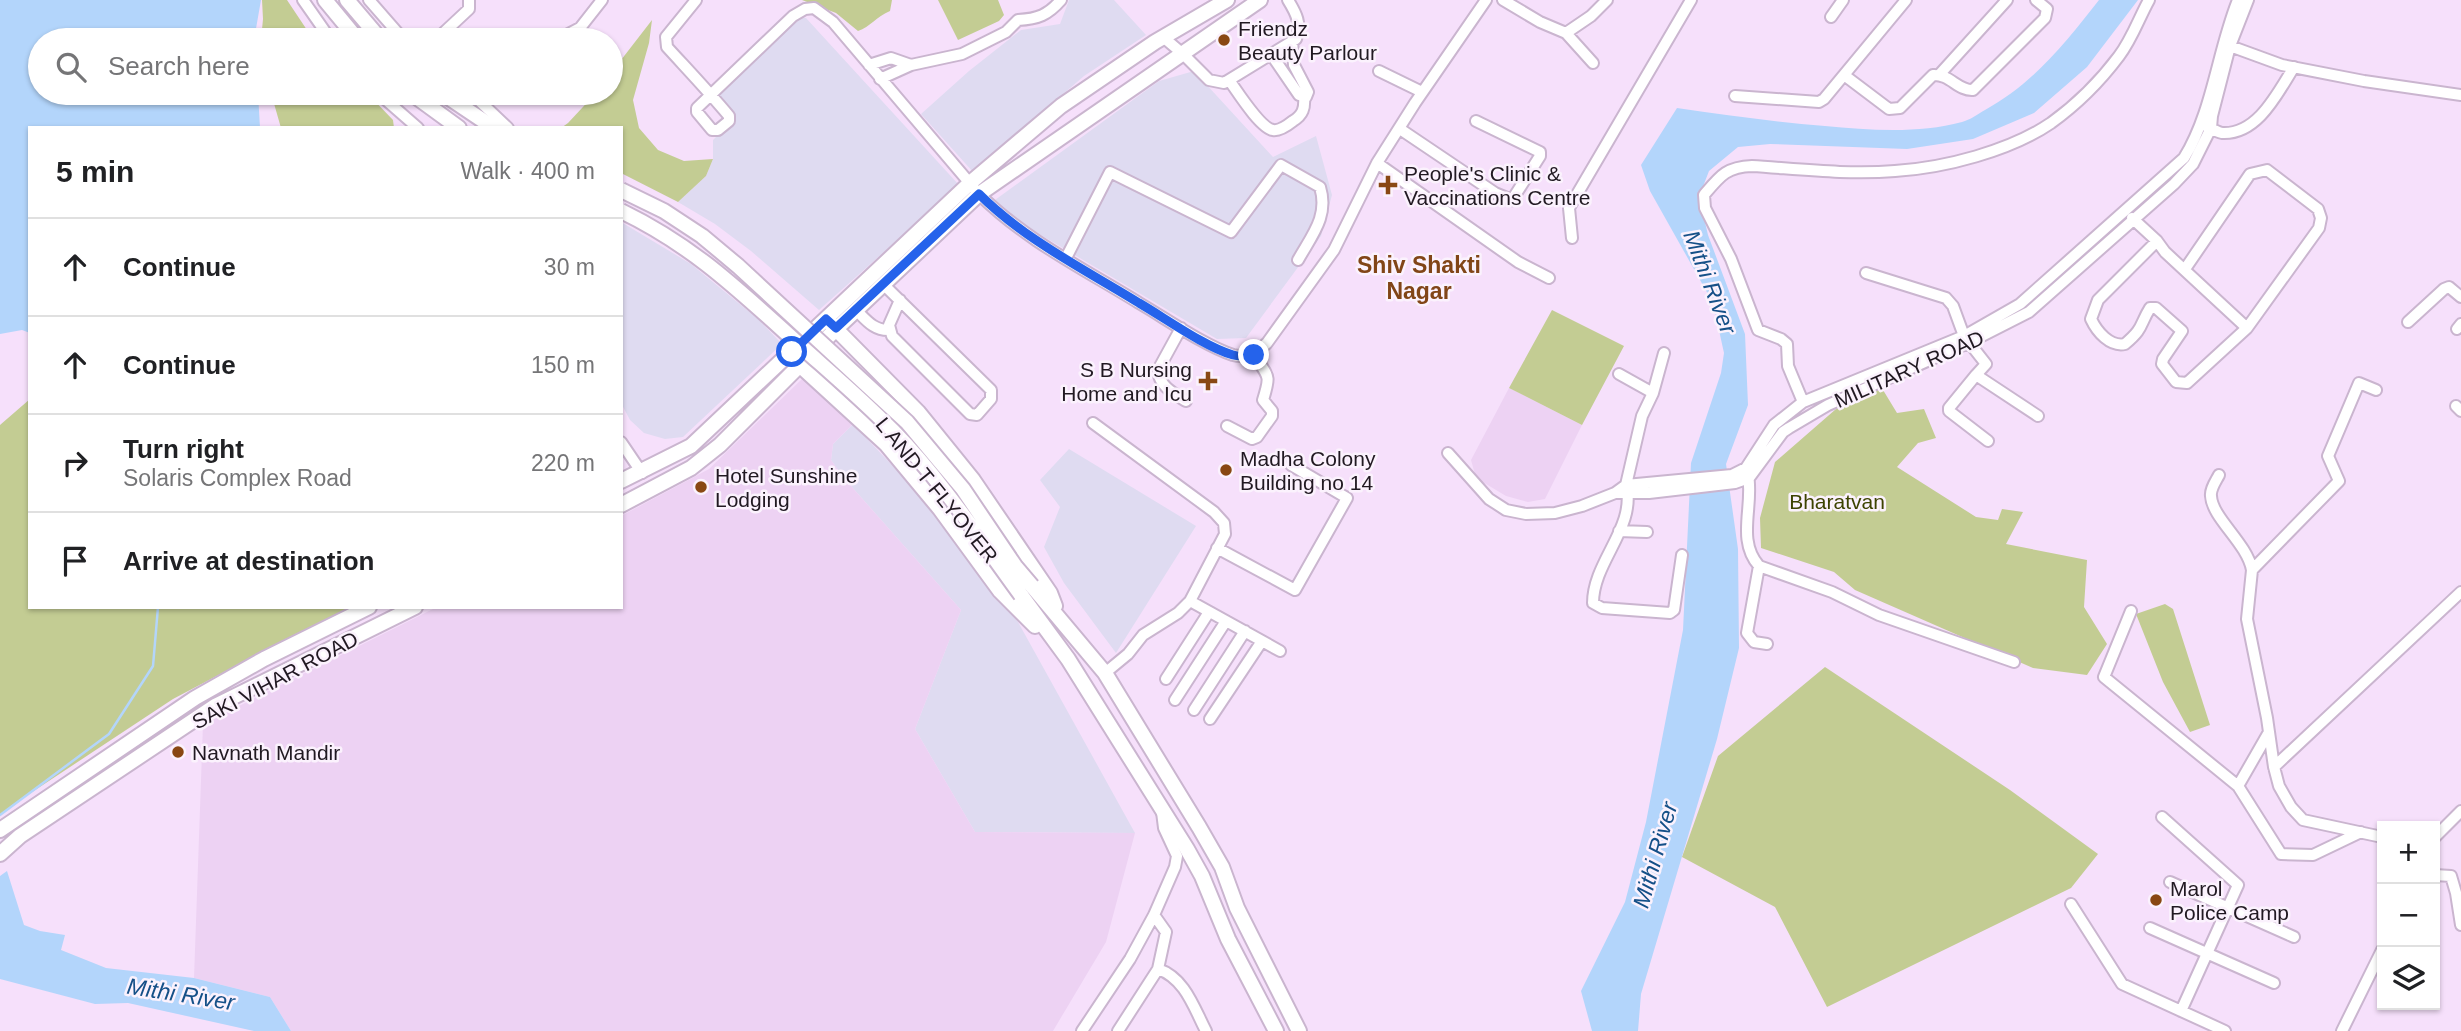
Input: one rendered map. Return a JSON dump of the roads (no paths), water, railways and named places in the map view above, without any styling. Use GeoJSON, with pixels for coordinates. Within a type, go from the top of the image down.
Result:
{"type":"FeatureCollection","features":[{"type":"Feature","properties":{"kind":"main road"},"geometry":{"type":"LineString","coordinates":[[627,503],[691,468],[720,445],[800,366],[831,324],[1062,106],[1163,37],[1227,0]]}},
{"type":"Feature","properties":{"kind":"main road"},"geometry":{"type":"LineString","coordinates":[[623,481],[691,446],[788,355],[831,324],[856,310],[884,285],[975,188],[1183,54],[1260,0]]}},
{"type":"Feature","properties":{"kind":"main road"},"geometry":{"type":"LineString","coordinates":[[349,2],[371,28]]}},
{"type":"Feature","properties":{"kind":"main road"},"geometry":{"type":"LineString","coordinates":[[327,3],[348,28]]}},
{"type":"Feature","properties":{"kind":"main road"},"geometry":{"type":"LineString","coordinates":[[427,105],[456,126]]}},
{"type":"Feature","properties":{"kind":"main road"},"geometry":{"type":"LineString","coordinates":[[460,105],[491,126]]}},
{"type":"Feature","properties":{"kind":"main road","name":"L AND T FLYOVER"},"geometry":{"type":"LineString","coordinates":[[623,191],[664,211],[702,236],[894,408],[963,489],[1015,566],[1026,590],[1068,659]]}},
{"type":"Feature","properties":{"kind":"main road","name":"L AND T FLYOVER"},"geometry":{"type":"LineString","coordinates":[[623,212],[656,228],[690,250],[726,279],[881,419],[1026,590],[1059,619],[1105,673],[1222,867],[1237,908],[1299,1031]]}},
{"type":"Feature","properties":{"kind":"main road"},"geometry":{"type":"LineString","coordinates":[[831,324],[918,412],[973,480],[1050,593],[1059,619]]}},
{"type":"Feature","properties":{"kind":"main road"},"geometry":{"type":"LineString","coordinates":[[788,355],[886,444],[940,509],[1000,591],[1068,659],[1187,849],[1202,876],[1228,939],[1276,1031]]}},
{"type":"Feature","properties":{"kind":"main road"},"geometry":{"type":"LineString","coordinates":[[867,425],[899,393]]}},
{"type":"Feature","properties":{"kind":"main road"},"geometry":{"type":"LineString","coordinates":[[642,473],[652,489]]}},
{"type":"Feature","properties":{"kind":"main road","name":"SAKI VIHAR ROAD"},"geometry":{"type":"LineString","coordinates":[[0,831],[195,698],[264,659],[365,609]]}},
{"type":"Feature","properties":{"kind":"main road","name":"SAKI VIHAR ROAD"},"geometry":{"type":"LineString","coordinates":[[0,854],[44,820],[215,706],[411,609]]}},
{"type":"Feature","properties":{"kind":"main road"},"geometry":{"type":"LineString","coordinates":[[35,806],[44,820]]}},
{"type":"Feature","properties":{"kind":"street"},"geometry":{"type":"LineString","coordinates":[[303,0],[323,28]]}},
{"type":"Feature","properties":{"kind":"street"},"geometry":{"type":"LineString","coordinates":[[369,0],[391,28]]}},
{"type":"Feature","properties":{"kind":"street"},"geometry":{"type":"LineString","coordinates":[[449,28],[469,9],[470,0]]}},
{"type":"Feature","properties":{"kind":"street"},"geometry":{"type":"LineString","coordinates":[[580,28],[602,0]]}},
{"type":"Feature","properties":{"kind":"street"},"geometry":{"type":"LineString","coordinates":[[696,0],[666,37],[666,44],[715,91],[793,16],[805,9],[814,8],[833,22],[1002,217],[1181,328],[1231,355],[1242,357],[1254,355],[1267,344],[1334,250],[1377,163],[1486,0]]}},
{"type":"Feature","properties":{"kind":"street"},"geometry":{"type":"LineString","coordinates":[[880,79],[911,65],[962,54],[1006,32],[1018,20],[1046,15],[1061,0]]}},
{"type":"Feature","properties":{"kind":"street"},"geometry":{"type":"LineString","coordinates":[[1163,37],[1209,80],[1219,83],[1298,36],[1298,17],[1288,0]]}},
{"type":"Feature","properties":{"kind":"street"},"geometry":{"type":"LineString","coordinates":[[1503,0],[1540,22],[1566,33],[1593,63]]}},
{"type":"Feature","properties":{"kind":"street"},"geometry":{"type":"LineString","coordinates":[[1566,33],[1591,16],[1607,0]]}},
{"type":"Feature","properties":{"kind":"street"},"geometry":{"type":"LineString","coordinates":[[1572,238],[1569,208],[1691,0]]}},
{"type":"Feature","properties":{"kind":"street"},"geometry":{"type":"LineString","coordinates":[[1830,18],[1843,0]]}},
{"type":"Feature","properties":{"kind":"street"},"geometry":{"type":"LineString","coordinates":[[1735,96],[1819,102],[1906,0]]}},
{"type":"Feature","properties":{"kind":"street"},"geometry":{"type":"LineString","coordinates":[[1844,75],[1889,109],[1900,108],[1929,78],[1939,75],[2007,0]]}},
{"type":"Feature","properties":{"kind":"street"},"geometry":{"type":"LineString","coordinates":[[1939,75],[1966,90],[1973,90],[2045,18],[2047,9],[2036,0]]}},
{"type":"Feature","properties":{"kind":"street"},"geometry":{"type":"LineString","coordinates":[[1803,402],[1788,366],[1787,344],[1758,330],[1731,260],[1705,208],[1704,195],[1722,174],[1736,166],[1896,171],[1944,165],[2001,147],[2051,122],[2082,96],[2118,57],[2149,0]]}},
{"type":"Feature","properties":{"kind":"street"},"geometry":{"type":"LineString","coordinates":[[2219,71],[2238,0]]}},
{"type":"Feature","properties":{"kind":"street","name":"MILITARY ROAD"},"geometry":{"type":"LineString","coordinates":[[1748,473],[1783,432],[1828,405],[1917,361],[2029,312],[2135,220],[2188,161],[2201,139],[2219,71],[2248,0]]}},
{"type":"Feature","properties":{"kind":"street"},"geometry":{"type":"LineString","coordinates":[[1228,80],[1261,123],[1277,131],[1296,120],[1304,107],[1304,97],[1308,92],[1294,65],[1292,41]]}},
{"type":"Feature","properties":{"kind":"street"},"geometry":{"type":"LineString","coordinates":[[2230,46],[2294,67],[2364,81],[2461,95]]}},
{"type":"Feature","properties":{"kind":"street"},"geometry":{"type":"LineString","coordinates":[[1270,54],[1299,95],[1304,97]]}},
{"type":"Feature","properties":{"kind":"street"},"geometry":{"type":"LineString","coordinates":[[869,65],[891,58],[911,65]]}},
{"type":"Feature","properties":{"kind":"street"},"geometry":{"type":"LineString","coordinates":[[2206,126],[2222,133],[2250,125],[2263,113],[2294,67]]}},
{"type":"Feature","properties":{"kind":"street"},"geometry":{"type":"LineString","coordinates":[[1379,71],[1422,92]]}},
{"type":"Feature","properties":{"kind":"street"},"geometry":{"type":"LineString","coordinates":[[392,105],[416,126]]}},
{"type":"Feature","properties":{"kind":"street"},"geometry":{"type":"LineString","coordinates":[[484,105],[506,126]]}},
{"type":"Feature","properties":{"kind":"street"},"geometry":{"type":"LineString","coordinates":[[1400,129],[1495,193],[1513,200],[1540,152],[1476,121]]}},
{"type":"Feature","properties":{"kind":"street"},"geometry":{"type":"LineString","coordinates":[[1967,339],[2020,304],[2125,211],[2188,161]]}},
{"type":"Feature","properties":{"kind":"street"},"geometry":{"type":"LineString","coordinates":[[1377,163],[1518,262],[1549,278]]}},
{"type":"Feature","properties":{"kind":"street"},"geometry":{"type":"LineString","coordinates":[[1066,258],[1110,172],[1231,232],[1281,165],[1321,187],[1324,199],[1323,215],[1298,260]]}},
{"type":"Feature","properties":{"kind":"street"},"geometry":{"type":"LineString","coordinates":[[2157,241],[2098,300],[2091,319],[2095,328],[2112,344],[2125,344],[2142,328],[2150,308],[2157,308],[2181,327],[2182,331],[2162,364],[2176,382],[2182,384],[2187,383],[2247,328],[2319,228],[2321,218],[2318,209],[2267,170],[2250,174],[2185,269]]}},
{"type":"Feature","properties":{"kind":"street"},"geometry":{"type":"LineString","coordinates":[[2125,211],[2247,328]]}},
{"type":"Feature","properties":{"kind":"street"},"geometry":{"type":"LineString","coordinates":[[2096,236],[2106,246]]}},
{"type":"Feature","properties":{"kind":"street"},"geometry":{"type":"LineString","coordinates":[[1866,273],[1946,298],[1953,306],[1967,339],[1986,365],[1949,411],[1988,441]]}},
{"type":"Feature","properties":{"kind":"street"},"geometry":{"type":"LineString","coordinates":[[884,285],[900,300],[991,390],[991,399],[977,415],[970,414],[895,341],[890,330],[891,317],[900,300]]}},
{"type":"Feature","properties":{"kind":"street"},"geometry":{"type":"LineString","coordinates":[[2409,322],[2444,289],[2449,287],[2459,291]]}},
{"type":"Feature","properties":{"kind":"street"},"geometry":{"type":"LineString","coordinates":[[856,310],[874,327],[882,331],[890,330]]}},
{"type":"Feature","properties":{"kind":"street"},"geometry":{"type":"LineString","coordinates":[[1181,328],[1158,370],[1158,375],[1168,390],[1186,401]]}},
{"type":"Feature","properties":{"kind":"street"},"geometry":{"type":"LineString","coordinates":[[1664,353],[1653,393],[1642,416],[1627,490],[1625,519],[1600,572],[1593,603],[1596,606],[1670,613],[1674,610],[1682,555]]}},
{"type":"Feature","properties":{"kind":"street"},"geometry":{"type":"LineString","coordinates":[[1227,426],[1252,439],[1257,437],[1272,415],[1272,411],[1262,400],[1269,385],[1269,378],[1254,355]]}},
{"type":"Feature","properties":{"kind":"street"},"geometry":{"type":"LineString","coordinates":[[1917,361],[1803,402],[1774,425],[1748,473],[1746,537],[1751,557],[1759,566],[1809,583],[1879,615],[2014,662]]}},
{"type":"Feature","properties":{"kind":"street"},"geometry":{"type":"LineString","coordinates":[[1619,374],[1653,393]]}},
{"type":"Feature","properties":{"kind":"street"},"geometry":{"type":"LineString","coordinates":[[1976,375],[2038,416]]}},
{"type":"Feature","properties":{"kind":"street"},"geometry":{"type":"LineString","coordinates":[[2252,570],[2339,481],[2328,456],[2359,383],[2376,390]]}},
{"type":"Feature","properties":{"kind":"street"},"geometry":{"type":"LineString","coordinates":[[1093,423],[1214,512],[1224,523],[1225,534],[1190,601],[1178,613],[1143,635],[1128,654],[1105,673]]}},
{"type":"Feature","properties":{"kind":"street"},"geometry":{"type":"LineString","coordinates":[[623,445],[642,473]]}},
{"type":"Feature","properties":{"kind":"street"},"geometry":{"type":"LineString","coordinates":[[1448,453],[1489,499],[1506,510],[1526,514],[1555,513],[1627,490],[1733,479],[1748,473]]}},
{"type":"Feature","properties":{"kind":"street"},"geometry":{"type":"LineString","coordinates":[[1217,548],[1295,590],[1347,498],[1291,465]]}},
{"type":"Feature","properties":{"kind":"street"},"geometry":{"type":"LineString","coordinates":[[2220,475],[2212,489],[2213,505],[2246,551],[2252,570],[2246,619],[2279,786],[2291,807],[2303,820],[2377,836]]}},
{"type":"Feature","properties":{"kind":"street"},"geometry":{"type":"LineString","coordinates":[[1619,531],[1647,532]]}},
{"type":"Feature","properties":{"kind":"street"},"geometry":{"type":"LineString","coordinates":[[1759,566],[1747,633],[1754,642],[1767,644]]}},
{"type":"Feature","properties":{"kind":"street"},"geometry":{"type":"LineString","coordinates":[[2274,767],[2461,592]]}},
{"type":"Feature","properties":{"kind":"street"},"geometry":{"type":"LineString","coordinates":[[1190,601],[1280,651]]}},
{"type":"Feature","properties":{"kind":"street"},"geometry":{"type":"LineString","coordinates":[[2131,611],[2104,677],[2238,786],[2281,854],[2313,855],[2361,832]]}},
{"type":"Feature","properties":{"kind":"street"},"geometry":{"type":"LineString","coordinates":[[1166,678],[1209,612]]}},
{"type":"Feature","properties":{"kind":"street"},"geometry":{"type":"LineString","coordinates":[[1175,700],[1226,621]]}},
{"type":"Feature","properties":{"kind":"street"},"geometry":{"type":"LineString","coordinates":[[1194,710],[1245,631]]}},
{"type":"Feature","properties":{"kind":"street"},"geometry":{"type":"LineString","coordinates":[[1210,719],[1262,641]]}},
{"type":"Feature","properties":{"kind":"street"},"geometry":{"type":"LineString","coordinates":[[2238,786],[2269,732]]}},
{"type":"Feature","properties":{"kind":"street"},"geometry":{"type":"LineString","coordinates":[[1082,1031],[1154,915],[1175,867],[1177,856],[1164,828],[1162,809]]}},
{"type":"Feature","properties":{"kind":"street"},"geometry":{"type":"LineString","coordinates":[[2440,832],[2461,811]]}},
{"type":"Feature","properties":{"kind":"street"},"geometry":{"type":"LineString","coordinates":[[2162,817],[2238,885],[2181,1011]]}},
{"type":"Feature","properties":{"kind":"street"},"geometry":{"type":"LineString","coordinates":[[2440,875],[2451,876],[2461,925]]}},
{"type":"Feature","properties":{"kind":"street"},"geometry":{"type":"LineString","coordinates":[[2169,882],[2294,937]]}},
{"type":"Feature","properties":{"kind":"street"},"geometry":{"type":"LineString","coordinates":[[2071,904],[2122,984],[2225,1031]]}},
{"type":"Feature","properties":{"kind":"street"},"geometry":{"type":"LineString","coordinates":[[1118,1031],[1158,968],[1166,932],[1154,915]]}},
{"type":"Feature","properties":{"kind":"street"},"geometry":{"type":"LineString","coordinates":[[2150,928],[2274,983]]}},
{"type":"Feature","properties":{"kind":"street"},"geometry":{"type":"LineString","coordinates":[[2342,1031],[2377,960]]}},
{"type":"Feature","properties":{"kind":"street"},"geometry":{"type":"LineString","coordinates":[[1158,968],[1181,984],[1206,1031]]}},
{"type":"Feature","properties":{"kind":"water"},"geometry":{"type":"Polygon","coordinates":[[[0,0],[261,0],[256,28],[28,28],[28,105],[259,105],[260,126],[28,126],[28,332],[22,330],[0,334],[0,0]]]}},
{"type":"Feature","properties":{"kind":"water","name":"Mithi River"},"geometry":{"type":"Polygon","coordinates":[[[2099,0],[2138,0],[2087,67],[2034,113],[1973,139],[1907,149],[1770,144],[1738,147],[1709,171],[1699,197],[1708,235],[1745,334],[1748,405],[1726,464],[1738,549],[1739,648],[1717,739],[1641,994],[1638,1031],[1592,1031],[1581,991],[1625,902],[1646,822],[1683,630],[1691,463],[1721,373],[1724,353],[1713,303],[1650,191],[1641,165],[1677,108],[1876,130],[1911,130],[1965,121],[2002,100],[2033,75],[2099,0]]]}},
{"type":"Feature","properties":{"kind":"water","name":"Mithi River"},"geometry":{"type":"Polygon","coordinates":[[[7,871],[24,925],[65,935],[61,950],[106,968],[194,978],[270,997],[291,1031],[254,1031],[128,1003],[95,1004],[0,979],[0,876],[7,871]]]}},
{"type":"Feature","properties":{"kind":"waterway"},"geometry":{"type":"LineString","coordinates":[[0,815],[109,734],[153,666],[158,609]]}},
{"type":"Feature","properties":{"kind":"place","name":"Friendz Beauty Parlour"},"geometry":{"type":"Point","coordinates":[1224,40]}},
{"type":"Feature","properties":{"kind":"place","name":"People's Clinic & Vaccinations Centre"},"geometry":{"type":"Point","coordinates":[1388,185]}},
{"type":"Feature","properties":{"kind":"place","name":"S B Nursing Home and Icu"},"geometry":{"type":"Point","coordinates":[1208,381]}},
{"type":"Feature","properties":{"kind":"place","name":"Madha Colony Building no 14"},"geometry":{"type":"Point","coordinates":[1226,470]}},
{"type":"Feature","properties":{"kind":"place","name":"Hotel Sunshine Lodging"},"geometry":{"type":"Point","coordinates":[701,487]}},
{"type":"Feature","properties":{"kind":"place","name":"Navnath Mandir"},"geometry":{"type":"Point","coordinates":[178,752]}},
{"type":"Feature","properties":{"kind":"place","name":"Marol Police Camp"},"geometry":{"type":"Point","coordinates":[2156,900]}},
{"type":"Feature","properties":{"kind":"district","name":"Shiv Shakti Nagar"},"geometry":{"type":"Point","coordinates":[1419,278]}},
{"type":"Feature","properties":{"kind":"park label","name":"Bharatvan"},"geometry":{"type":"Point","coordinates":[1837,501]}}]}
